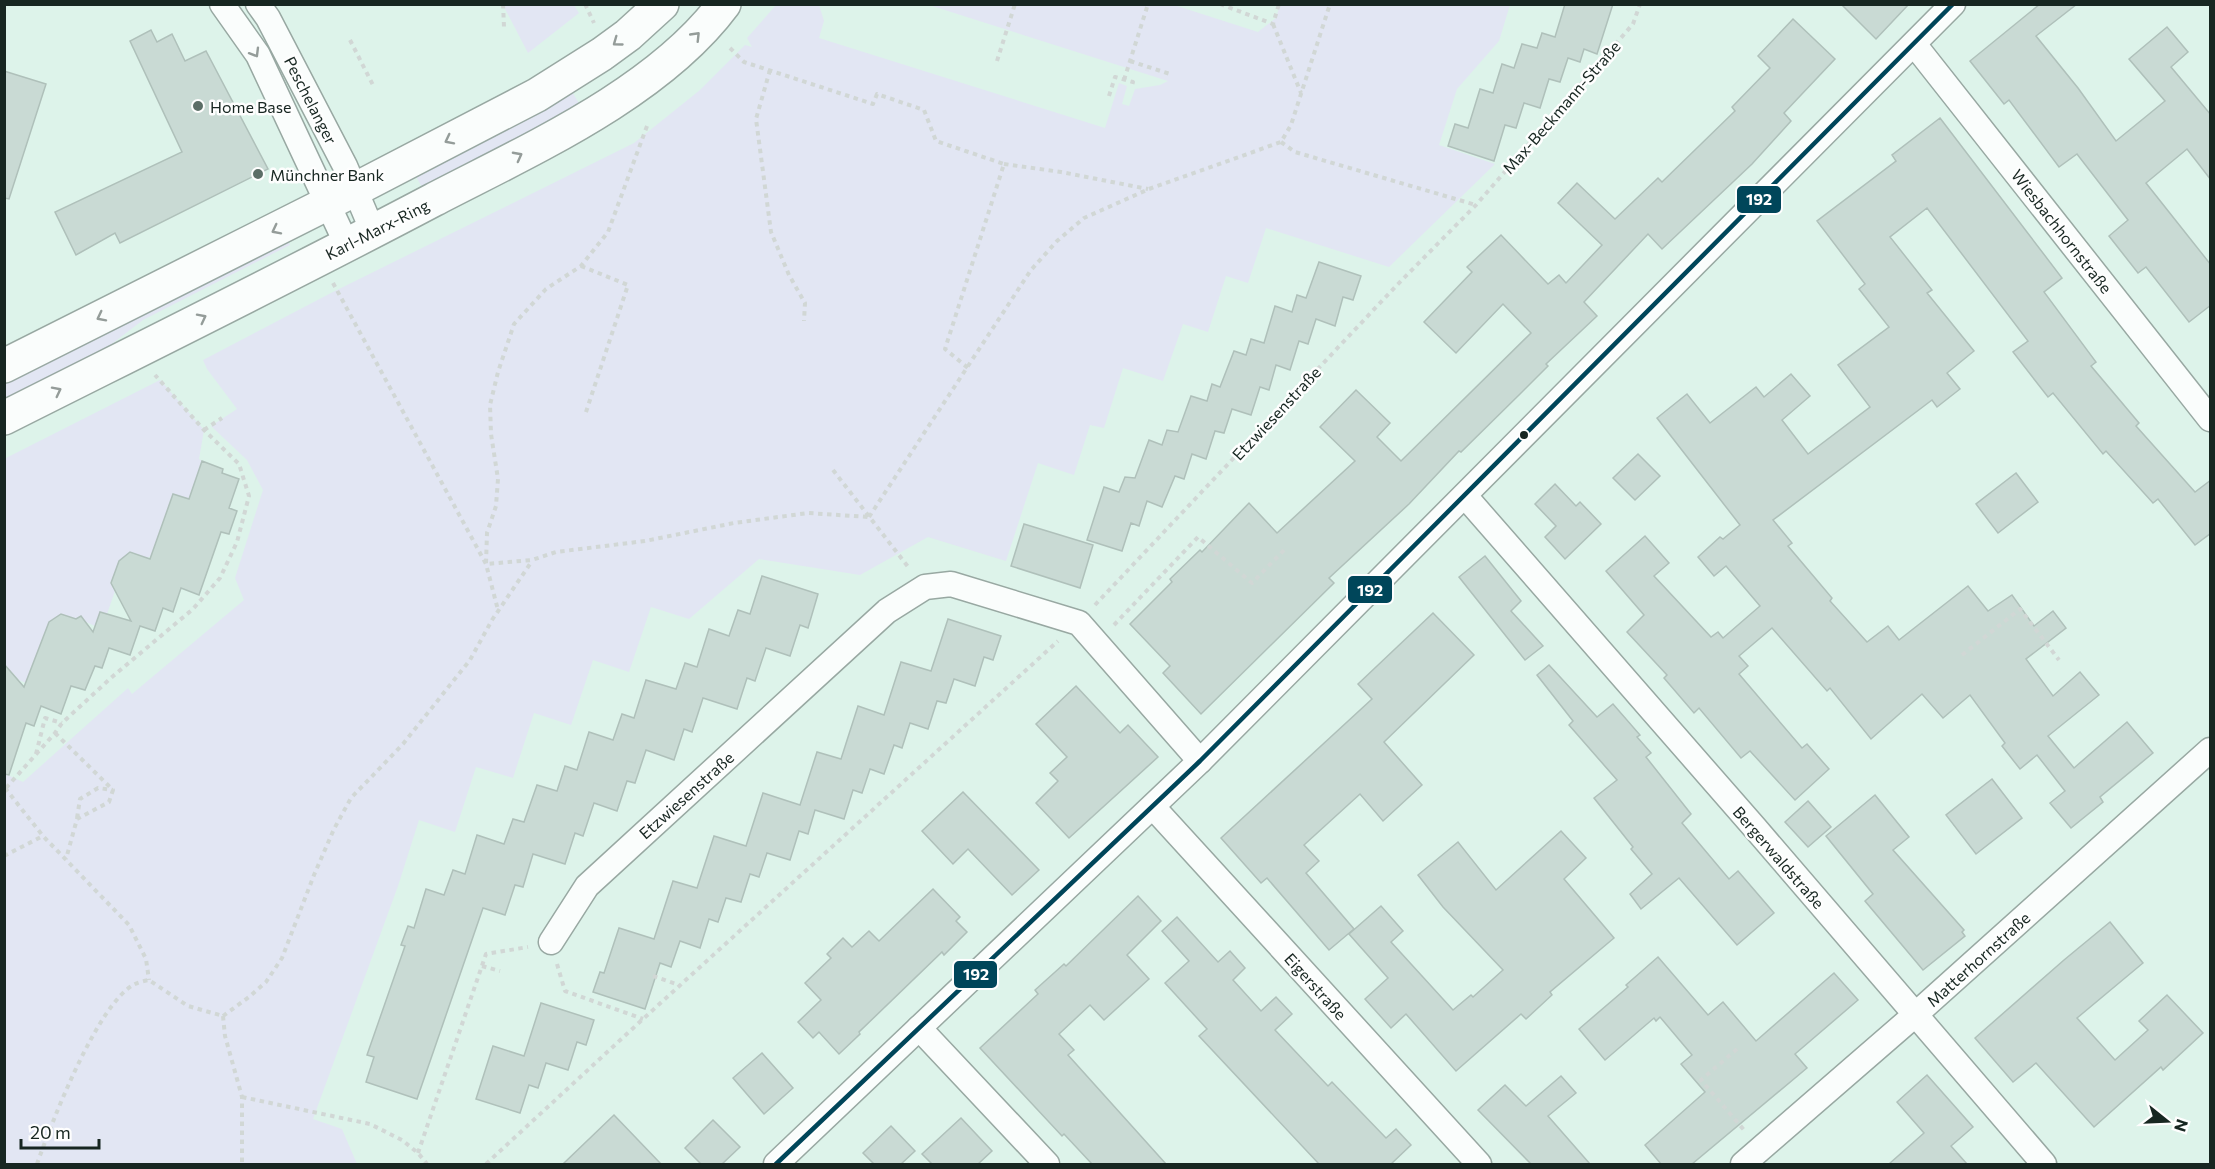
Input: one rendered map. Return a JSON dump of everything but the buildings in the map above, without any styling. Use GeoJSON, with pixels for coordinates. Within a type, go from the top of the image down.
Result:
{"type":"FeatureCollection","features":[{"type":"Feature","properties":{"kind":"main road"},"geometry":{"type":"LineString","coordinates":[[4,366],[342,196],[570,75],[628,35],[662,4]]}},
{"type":"Feature","properties":{"kind":"main road","name":"Karl-Marx-Ring"},"geometry":{"type":"LineString","coordinates":[[4,418],[360,239],[552,138],[634,89],[676,56],[724,4]]}},
{"type":"Feature","properties":{"kind":"street","name":"Peschelanger"},"geometry":{"type":"LineString","coordinates":[[222,4],[258,55],[342,196]]}},
{"type":"Feature","properties":{"kind":"street","name":"Peschelanger"},"geometry":{"type":"LineString","coordinates":[[258,4],[268,18],[360,239]]}},
{"type":"Feature","properties":{"kind":"street"},"geometry":{"type":"LineString","coordinates":[[776,1164],[1200,761],[1953,4]]}},
{"type":"Feature","properties":{"kind":"street","name":"Wiesbachhornstraße"},"geometry":{"type":"LineString","coordinates":[[1914,44],[2211,419]]}},
{"type":"Feature","properties":{"kind":"street","name":"Bergerwaldstraße"},"geometry":{"type":"LineString","coordinates":[[1465,496],[2044,1164]]}},
{"type":"Feature","properties":{"kind":"street","name":"Etzwiesenstraße"},"geometry":{"type":"LineString","coordinates":[[551,942],[587,886],[887,611],[925,587],[951,584],[1079,623]]}},
{"type":"Feature","properties":{"kind":"street"},"geometry":{"type":"LineString","coordinates":[[1079,623],[1200,761]]}},
{"type":"Feature","properties":{"kind":"street","name":"Matterhornstraße"},"geometry":{"type":"LineString","coordinates":[[1752,1157],[1916,1014],[2211,750]]}},
{"type":"Feature","properties":{"kind":"street","name":"Eigerstraße"},"geometry":{"type":"LineString","coordinates":[[1153,807],[1479,1164]]}},
{"type":"Feature","properties":{"kind":"street"},"geometry":{"type":"LineString","coordinates":[[919,1028],[1047,1164]]}},
{"type":"Feature","properties":{"kind":"path"},"geometry":{"type":"LineString","coordinates":[[503,4],[504,27]]}},
{"type":"Feature","properties":{"kind":"path"},"geometry":{"type":"LineString","coordinates":[[585,4],[594,23]]}},
{"type":"Feature","properties":{"kind":"path"},"geometry":{"type":"LineString","coordinates":[[997,61],[1015,4]]}},
{"type":"Feature","properties":{"kind":"path"},"geometry":{"type":"LineString","coordinates":[[1124,80],[1148,4]]}},
{"type":"Feature","properties":{"kind":"path"},"geometry":{"type":"LineString","coordinates":[[1220,4],[1273,24]]}},
{"type":"Feature","properties":{"kind":"path"},"geometry":{"type":"LineString","coordinates":[[1279,4],[1273,24],[1301,94]]}},
{"type":"Feature","properties":{"kind":"path"},"geometry":{"type":"LineString","coordinates":[[869,517],[1031,270],[1057,241],[1084,218],[1149,189],[1281,142],[1291,125],[1330,4]]}},
{"type":"Feature","properties":{"kind":"path","name":"Max-Beckmann-Straße"},"geometry":{"type":"LineString","coordinates":[[1476,205],[1633,24],[1640,4]]}},
{"type":"Feature","properties":{"kind":"path"},"geometry":{"type":"LineString","coordinates":[[350,40],[374,87]]}},
{"type":"Feature","properties":{"kind":"path"},"geometry":{"type":"LineString","coordinates":[[730,48],[744,62],[873,104],[877,94],[924,110],[936,141],[1004,164],[1061,172],[1149,189]]}},
{"type":"Feature","properties":{"kind":"path"},"geometry":{"type":"LineString","coordinates":[[1130,61],[1170,74]]}},
{"type":"Feature","properties":{"kind":"path"},"geometry":{"type":"LineString","coordinates":[[770,70],[756,119],[771,232],[789,275],[805,303],[804,321]]}},
{"type":"Feature","properties":{"kind":"path"},"geometry":{"type":"LineString","coordinates":[[1108,96],[1115,77],[1133,82],[1131,88]]}},
{"type":"Feature","properties":{"kind":"path"},"geometry":{"type":"LineString","coordinates":[[486,564],[487,533],[496,506],[498,479],[491,434],[490,405],[514,324],[546,289],[581,266],[608,232],[647,126]]}},
{"type":"Feature","properties":{"kind":"path"},"geometry":{"type":"LineString","coordinates":[[1281,142],[1295,152],[1476,205]]}},
{"type":"Feature","properties":{"kind":"path"},"geometry":{"type":"LineString","coordinates":[[968,368],[945,349],[1004,164]]}},
{"type":"Feature","properties":{"kind":"path","name":"Etzwiesenstraße"},"geometry":{"type":"LineString","coordinates":[[486,1164],[1079,623],[1397,285],[1476,205]]}},
{"type":"Feature","properties":{"kind":"path"},"geometry":{"type":"LineString","coordinates":[[581,266],[628,285],[585,415]]}},
{"type":"Feature","properties":{"kind":"path"},"geometry":{"type":"LineString","coordinates":[[334,284],[486,564],[498,611]]}},
{"type":"Feature","properties":{"kind":"path"},"geometry":{"type":"LineString","coordinates":[[148,980],[146,959],[129,925],[43,836],[5,788],[56,733],[62,723],[112,677],[193,609],[220,578],[237,542],[249,496],[239,464],[204,430],[155,375]]}},
{"type":"Feature","properties":{"kind":"path"},"geometry":{"type":"LineString","coordinates":[[204,430],[222,418]]}},
{"type":"Feature","properties":{"kind":"path"},"geometry":{"type":"LineString","coordinates":[[833,470],[925,587]]}},
{"type":"Feature","properties":{"kind":"path"},"geometry":{"type":"LineString","coordinates":[[486,564],[532,560],[556,552],[645,541],[734,523],[808,513],[869,517]]}},
{"type":"Feature","properties":{"kind":"path"},"geometry":{"type":"LineString","coordinates":[[1096,643],[1198,537],[1252,583],[1284,550]]}},
{"type":"Feature","properties":{"kind":"path"},"geometry":{"type":"LineString","coordinates":[[223,1016],[249,997],[272,974],[282,958],[334,829],[351,798],[403,744],[470,660],[498,611],[532,560]]}},
{"type":"Feature","properties":{"kind":"path"},"geometry":{"type":"LineString","coordinates":[[1962,655],[2020,609],[2059,660]]}},
{"type":"Feature","properties":{"kind":"path"},"geometry":{"type":"LineString","coordinates":[[36,755],[45,718],[62,723]]}},
{"type":"Feature","properties":{"kind":"path"},"geometry":{"type":"LineString","coordinates":[[56,733],[113,790]]}},
{"type":"Feature","properties":{"kind":"path"},"geometry":{"type":"LineString","coordinates":[[66,860],[80,799],[98,788],[113,790]]}},
{"type":"Feature","properties":{"kind":"path"},"geometry":{"type":"LineString","coordinates":[[77,819],[109,802],[113,790]]}},
{"type":"Feature","properties":{"kind":"path"},"geometry":{"type":"LineString","coordinates":[[4,856],[43,836]]}},
{"type":"Feature","properties":{"kind":"path"},"geometry":{"type":"LineString","coordinates":[[418,1153],[486,954],[551,942],[565,991],[643,1019]]}},
{"type":"Feature","properties":{"kind":"path"},"geometry":{"type":"LineString","coordinates":[[482,966],[500,971]]}},
{"type":"Feature","properties":{"kind":"path"},"geometry":{"type":"LineString","coordinates":[[652,976],[680,985]]}},
{"type":"Feature","properties":{"kind":"path"},"geometry":{"type":"LineString","coordinates":[[37,1164],[87,1043],[118,999],[134,984],[148,980],[188,1006],[223,1016]]}},
{"type":"Feature","properties":{"kind":"path"},"geometry":{"type":"LineString","coordinates":[[223,1016],[225,1036],[242,1097],[242,1164]]}},
{"type":"Feature","properties":{"kind":"path"},"geometry":{"type":"LineString","coordinates":[[1737,1049],[1701,1080],[1752,1157]]}},
{"type":"Feature","properties":{"kind":"path"},"geometry":{"type":"LineString","coordinates":[[242,1097],[370,1124],[402,1140],[427,1164]]}},
{"type":"Feature","properties":{"kind":"shaded area"},"geometry":{"type":"Polygon","coordinates":[[[503,5],[574,5],[579,13],[528,53],[503,5]]]}},
{"type":"Feature","properties":{"kind":"shaded area"},"geometry":{"type":"Polygon","coordinates":[[[776,5],[819,5],[824,21],[819,38],[1105,128],[1119,83],[1127,86],[1122,104],[1129,106],[1135,89],[1160,85],[1168,81],[929,5],[1174,5],[1258,32],[1276,18],[1280,5],[1510,5],[1499,41],[1457,89],[1439,145],[1495,164],[1389,267],[1266,228],[1248,283],[1226,276],[1208,332],[1183,324],[1163,381],[1123,368],[1104,428],[1090,425],[1074,475],[1038,463],[1006,561],[928,537],[860,575],[759,559],[689,619],[651,607],[629,672],[593,660],[571,725],[534,713],[513,778],[476,767],[455,832],[419,820],[398,886],[313,1119],[342,1129],[357,1164],[5,1164],[5,774],[23,782],[128,688],[132,694],[244,600],[235,578],[263,490],[247,460],[211,426],[237,409],[207,369],[203,360],[331,293],[634,143],[700,90],[745,45],[752,47],[747,38],[776,5]]]}},
{"type":"Feature","properties":{"kind":"shaded area"},"geometry":{"type":"Polygon","coordinates":[[[571,90],[580,105],[423,189],[414,173],[571,90]]]}},
{"type":"Feature","properties":{"kind":"shaded area"},"geometry":{"type":"Polygon","coordinates":[[[286,238],[290,245],[143,320],[96,356],[5,403],[5,381],[286,238]]]}},
{"type":"Feature","properties":{"kind":"shaded area"},"geometry":{"type":"Polygon","coordinates":[[[160,380],[204,430],[199,459],[202,461],[189,499],[173,494],[152,555],[147,558],[130,552],[119,561],[111,583],[115,591],[107,614],[100,612],[95,626],[86,622],[81,616],[76,619],[61,614],[49,622],[41,643],[38,672],[30,670],[26,683],[19,680],[13,673],[8,677],[5,675],[4,459],[160,380]]]}},
{"type":"Feature","properties":{"kind":"transit line","name":"192"},"geometry":{"type":"LineString","coordinates":[[776,1164],[1200,761],[1953,4]]}},
{"type":"Feature","properties":{"kind":"place","name":"Home Base"},"geometry":{"type":"Point","coordinates":[198,106]}},
{"type":"Feature","properties":{"kind":"place","name":"Münchner Bank"},"geometry":{"type":"Point","coordinates":[258,174]}}]}
